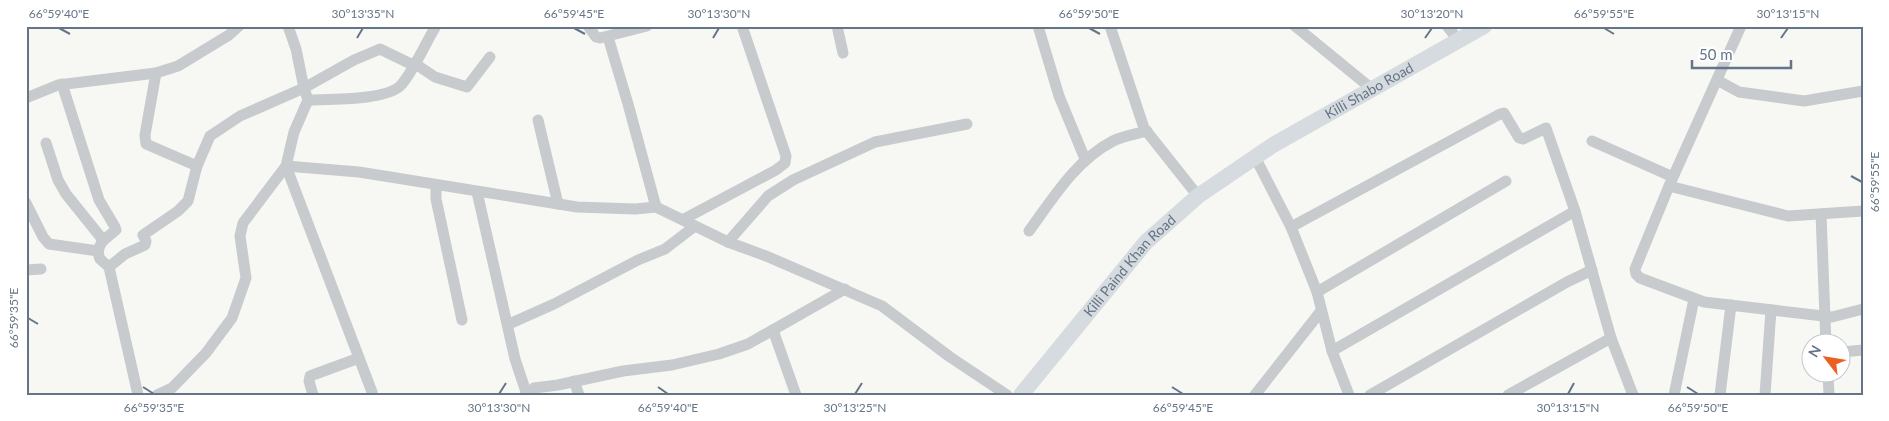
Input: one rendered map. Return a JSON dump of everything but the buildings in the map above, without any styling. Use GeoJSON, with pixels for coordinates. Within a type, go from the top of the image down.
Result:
{"type":"FeatureCollection","features":[{"type":"Feature","properties":{"kind":"street"},"geometry":{"type":"LineString","coordinates":[[26,98],[62,84],[156,73],[178,66],[229,35],[239,26]]}},
{"type":"Feature","properties":{"kind":"street"},"geometry":{"type":"LineString","coordinates":[[157,395],[172,388],[206,353],[232,318],[246,278],[240,236],[243,223],[286,166],[294,132],[308,100],[296,48],[288,26]]}},
{"type":"Feature","properties":{"kind":"street"},"geometry":{"type":"LineString","coordinates":[[308,100],[350,99],[380,95],[401,86],[436,26]]}},
{"type":"Feature","properties":{"kind":"street"},"geometry":{"type":"LineString","coordinates":[[588,26],[596,37],[608,38],[647,26]]}},
{"type":"Feature","properties":{"kind":"street"},"geometry":{"type":"LineString","coordinates":[[837,26],[843,53]]}},
{"type":"Feature","properties":{"kind":"street"},"geometry":{"type":"LineString","coordinates":[[1039,26],[1060,96],[1086,159]]}},
{"type":"Feature","properties":{"kind":"street"},"geometry":{"type":"LineString","coordinates":[[1110,26],[1144,128],[1198,196]]}},
{"type":"Feature","properties":{"kind":"street"},"geometry":{"type":"LineString","coordinates":[[1295,26],[1372,90]]}},
{"type":"Feature","properties":{"kind":"street"},"geometry":{"type":"LineString","coordinates":[[1447,26],[1459,41]]}},
{"type":"Feature","properties":{"kind":"street","name":"Killi Shabo Road"},"geometry":{"type":"LineString","coordinates":[[1255,157],[1484,26]]}},
{"type":"Feature","properties":{"kind":"street"},"geometry":{"type":"LineString","coordinates":[[1741,26],[1671,182],[1635,269],[1636,274],[1640,278],[1694,299],[1732,305],[1832,317],[1863,309]]}},
{"type":"Feature","properties":{"kind":"street"},"geometry":{"type":"LineString","coordinates":[[684,219],[786,163],[786,156],[742,29]]}},
{"type":"Feature","properties":{"kind":"street"},"geometry":{"type":"LineString","coordinates":[[608,38],[656,207]]}},
{"type":"Feature","properties":{"kind":"street"},"geometry":{"type":"LineString","coordinates":[[109,267],[125,254],[145,245],[146,241],[143,235],[178,211],[188,201],[198,166],[210,136],[240,116],[304,88],[354,60],[380,49],[414,64],[435,77],[467,87],[490,57]]}},
{"type":"Feature","properties":{"kind":"street"},"geometry":{"type":"LineString","coordinates":[[156,73],[145,135],[146,144],[198,166]]}},
{"type":"Feature","properties":{"kind":"street"},"geometry":{"type":"LineString","coordinates":[[1717,80],[1739,92],[1804,101],[1863,91]]}},
{"type":"Feature","properties":{"kind":"street"},"geometry":{"type":"LineString","coordinates":[[62,84],[97,194],[116,230],[103,240],[98,251],[100,259],[109,267],[138,395]]}},
{"type":"Feature","properties":{"kind":"street"},"geometry":{"type":"LineString","coordinates":[[1291,227],[1500,114],[1504,113],[1519,138],[1523,139],[1546,128],[1575,211],[1611,338],[1633,395]]}},
{"type":"Feature","properties":{"kind":"street"},"geometry":{"type":"LineString","coordinates":[[538,120],[558,204]]}},
{"type":"Feature","properties":{"kind":"street"},"geometry":{"type":"LineString","coordinates":[[728,242],[768,196],[793,180],[875,142],[967,124]]}},
{"type":"Feature","properties":{"kind":"street"},"geometry":{"type":"LineString","coordinates":[[1029,231],[1058,191],[1086,159],[1115,140],[1147,131]]}},
{"type":"Feature","properties":{"kind":"street"},"geometry":{"type":"LineString","coordinates":[[1592,141],[1671,182],[1788,216],[1863,211]]}},
{"type":"Feature","properties":{"kind":"street"},"geometry":{"type":"LineString","coordinates":[[46,143],[58,180],[66,194],[103,240]]}},
{"type":"Feature","properties":{"kind":"street"},"geometry":{"type":"LineString","coordinates":[[1255,157],[1291,227],[1317,292],[1332,351],[1349,395]]}},
{"type":"Feature","properties":{"kind":"street","name":"Killi Paind Khan Road"},"geometry":{"type":"LineString","coordinates":[[1022,395],[1146,242],[1198,196],[1255,157]]}},
{"type":"Feature","properties":{"kind":"street"},"geometry":{"type":"LineString","coordinates":[[286,166],[359,172],[577,207],[635,209],[656,207],[728,242],[882,306],[950,357],[1007,395]]}},
{"type":"Feature","properties":{"kind":"street"},"geometry":{"type":"LineString","coordinates":[[286,166],[372,392]]}},
{"type":"Feature","properties":{"kind":"street"},"geometry":{"type":"LineString","coordinates":[[1317,292],[1506,182]]}},
{"type":"Feature","properties":{"kind":"street"},"geometry":{"type":"LineString","coordinates":[[436,185],[436,199],[462,320]]}},
{"type":"Feature","properties":{"kind":"street"},"geometry":{"type":"LineString","coordinates":[[478,192],[509,324],[515,359],[525,394],[534,388],[623,371],[672,365],[719,354],[748,344],[845,289]]}},
{"type":"Feature","properties":{"kind":"street"},"geometry":{"type":"LineString","coordinates":[[26,203],[43,238],[49,244],[98,251]]}},
{"type":"Feature","properties":{"kind":"street"},"geometry":{"type":"LineString","coordinates":[[1332,351],[1575,211]]}},
{"type":"Feature","properties":{"kind":"street"},"geometry":{"type":"LineString","coordinates":[[1821,214],[1825,334]]}},
{"type":"Feature","properties":{"kind":"street"},"geometry":{"type":"LineString","coordinates":[[509,324],[554,304],[638,260],[665,249],[695,226]]}},
{"type":"Feature","properties":{"kind":"street"},"geometry":{"type":"LineString","coordinates":[[26,270],[41,270]]}},
{"type":"Feature","properties":{"kind":"street"},"geometry":{"type":"LineString","coordinates":[[1370,395],[1592,270]]}},
{"type":"Feature","properties":{"kind":"street"},"geometry":{"type":"LineString","coordinates":[[1674,395],[1694,299]]}},
{"type":"Feature","properties":{"kind":"street"},"geometry":{"type":"LineString","coordinates":[[1720,395],[1732,305]]}},
{"type":"Feature","properties":{"kind":"street"},"geometry":{"type":"LineString","coordinates":[[1765,395],[1771,310]]}},
{"type":"Feature","properties":{"kind":"street"},"geometry":{"type":"LineString","coordinates":[[1255,395],[1321,311]]}},
{"type":"Feature","properties":{"kind":"street"},"geometry":{"type":"LineString","coordinates":[[774,330],[796,395]]}},
{"type":"Feature","properties":{"kind":"street"},"geometry":{"type":"LineString","coordinates":[[1508,395],[1611,338]]}},
{"type":"Feature","properties":{"kind":"street"},"geometry":{"type":"LineString","coordinates":[[313,395],[309,381],[310,376],[359,358]]}},
{"type":"Feature","properties":{"kind":"street"},"geometry":{"type":"LineString","coordinates":[[574,381],[579,395]]}}]}
